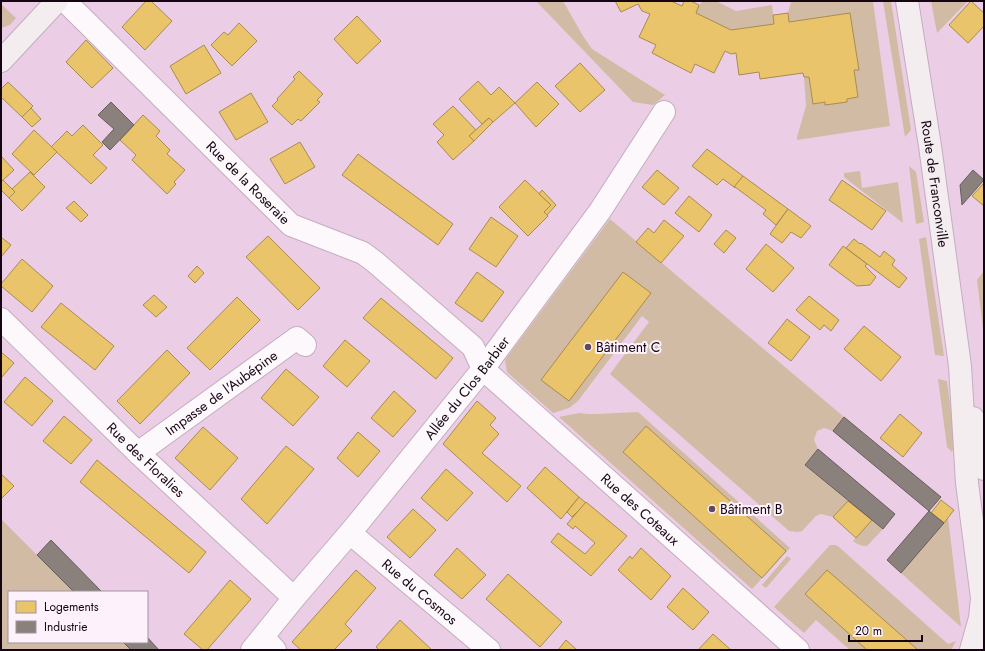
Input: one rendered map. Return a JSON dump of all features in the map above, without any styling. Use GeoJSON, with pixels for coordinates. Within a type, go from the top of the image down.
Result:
{"type":"FeatureCollection","features":[{"type":"Feature","properties":{"kind":"main road"},"geometry":{"type":"LineString","coordinates":[[3,56],[57,1]]}},
{"type":"Feature","properties":{"kind":"main road","name":"Route de Franconville"},"geometry":{"type":"LineString","coordinates":[[907,1],[930,146],[960,366],[967,483],[981,570],[982,598],[976,647]]}},
{"type":"Feature","properties":{"kind":"main road","name":"Route de Franconville"},"geometry":{"type":"LineString","coordinates":[[960,366],[979,441],[984,469]]}},
{"type":"Feature","properties":{"kind":"street","name":"Rue de la Roseraie"},"geometry":{"type":"LineString","coordinates":[[65,1],[291,225],[363,253],[375,262],[473,347],[482,369]]}},
{"type":"Feature","properties":{"kind":"street","name":"Allée du Clos Barbier"},"geometry":{"type":"LineString","coordinates":[[263,646],[294,598],[350,533],[482,369],[600,211],[664,112]]}},
{"type":"Feature","properties":{"kind":"street","name":"Rue des Floralies"},"geometry":{"type":"LineString","coordinates":[[1,319],[138,453],[294,598]]}},
{"type":"Feature","properties":{"kind":"street","name":"Impasse de l'Aubépine"},"geometry":{"type":"LineString","coordinates":[[138,453],[297,338],[305,345]]}},
{"type":"Feature","properties":{"kind":"street","name":"Rue des Coteaux"},"geometry":{"type":"LineString","coordinates":[[482,369],[798,650]]}},
{"type":"Feature","properties":{"kind":"street","name":"Rue du Cosmos"},"geometry":{"type":"LineString","coordinates":[[350,533],[489,650]]}},
{"type":"Feature","properties":{"kind":"shaded area"},"geometry":{"type":"Polygon","coordinates":[[[536,1],[563,1],[592,49],[665,95],[653,105],[633,102],[536,1]]]}},
{"type":"Feature","properties":{"kind":"shaded area"},"geometry":{"type":"Polygon","coordinates":[[[703,1],[716,1],[736,11],[772,5],[774,24],[731,30],[696,13],[699,5],[703,1]]]}},
{"type":"Feature","properties":{"kind":"shaded area"},"geometry":{"type":"Polygon","coordinates":[[[873,1],[890,126],[797,140],[806,106],[804,77],[809,77],[813,104],[825,102],[825,105],[847,102],[847,99],[858,97],[854,70],[859,69],[850,13],[789,22],[788,13],[791,2],[873,1]]]}},
{"type":"Feature","properties":{"kind":"shaded area"},"geometry":{"type":"Polygon","coordinates":[[[883,1],[891,1],[911,130],[905,137],[883,1]]]}},
{"type":"Feature","properties":{"kind":"shaded area"},"geometry":{"type":"Polygon","coordinates":[[[931,1],[968,1],[937,33],[931,1]]]}},
{"type":"Feature","properties":{"kind":"shaded area"},"geometry":{"type":"Polygon","coordinates":[[[1,4],[16,18],[10,25],[1,28],[1,4]]]}},
{"type":"Feature","properties":{"kind":"shaded area"},"geometry":{"type":"Polygon","coordinates":[[[909,166],[916,172],[924,222],[916,224],[909,166]]]}},
{"type":"Feature","properties":{"kind":"shaded area"},"geometry":{"type":"Polygon","coordinates":[[[860,171],[862,188],[898,182],[903,223],[844,177],[844,173],[860,171]]]}},
{"type":"Feature","properties":{"kind":"shaded area"},"geometry":{"type":"Polygon","coordinates":[[[610,219],[844,417],[833,431],[824,428],[817,431],[814,440],[818,449],[805,465],[848,501],[833,517],[821,514],[816,516],[802,531],[789,531],[610,374],[649,322],[642,316],[578,401],[569,408],[553,413],[507,372],[505,360],[610,219]]]}},
{"type":"Feature","properties":{"kind":"shaded area"},"geometry":{"type":"Polygon","coordinates":[[[926,237],[944,356],[935,355],[919,239],[926,237]]]}},
{"type":"Feature","properties":{"kind":"shaded area"},"geometry":{"type":"Polygon","coordinates":[[[984,271],[984,337],[977,280],[984,271]]]}},
{"type":"Feature","properties":{"kind":"shaded area"},"geometry":{"type":"Polygon","coordinates":[[[938,379],[947,381],[955,442],[952,452],[947,447],[938,379]]]}},
{"type":"Feature","properties":{"kind":"shaded area"},"geometry":{"type":"Polygon","coordinates":[[[638,412],[790,548],[752,589],[559,417],[579,413],[597,414],[638,412]]]}},
{"type":"Feature","properties":{"kind":"shaded area"},"geometry":{"type":"Polygon","coordinates":[[[948,517],[961,627],[901,573],[948,517]]]}},
{"type":"Feature","properties":{"kind":"shaded area"},"geometry":{"type":"Polygon","coordinates":[[[1,519],[73,591],[8,591],[8,643],[124,643],[131,650],[1,650],[1,519]]]}},
{"type":"Feature","properties":{"kind":"shaded area"},"geometry":{"type":"Polygon","coordinates":[[[872,520],[883,529],[867,546],[860,545],[853,541],[872,520]]]}},
{"type":"Feature","properties":{"kind":"shaded area"},"geometry":{"type":"Polygon","coordinates":[[[830,545],[836,545],[840,548],[948,644],[956,641],[951,650],[850,650],[816,620],[804,633],[774,607],[830,545]]]}},
{"type":"Feature","properties":{"kind":"shaded area"},"geometry":{"type":"Polygon","coordinates":[[[787,556],[791,559],[766,588],[762,585],[787,556]]]}},
{"type":"Feature","properties":{"kind":"building: Logements"},"geometry":{"type":"Polygon","coordinates":[[[146,1],[151,1],[172,21],[145,50],[122,27],[146,1]]]}},
{"type":"Feature","properties":{"kind":"building: Logements"},"geometry":{"type":"Polygon","coordinates":[[[615,1],[671,1],[682,6],[684,1],[691,1],[699,5],[696,13],[731,30],[774,24],[773,15],[788,13],[789,22],[850,13],[859,70],[854,70],[858,97],[847,99],[847,102],[825,105],[825,102],[813,104],[809,77],[804,77],[803,73],[760,79],[759,72],[739,75],[736,53],[731,54],[725,51],[714,73],[695,64],[691,73],[652,53],[656,45],[639,37],[650,14],[642,11],[638,4],[621,12],[615,1]]]}},
{"type":"Feature","properties":{"kind":"building: Logements"},"geometry":{"type":"Polygon","coordinates":[[[971,1],[984,13],[984,26],[968,43],[949,25],[971,1]]]}},
{"type":"Feature","properties":{"kind":"building: Logements"},"geometry":{"type":"Polygon","coordinates":[[[357,16],[381,41],[357,64],[334,39],[357,16]]]}},
{"type":"Feature","properties":{"kind":"building: Logements"},"geometry":{"type":"Polygon","coordinates":[[[239,23],[257,41],[232,66],[211,45],[224,32],[228,35],[239,23]]]}},
{"type":"Feature","properties":{"kind":"building: Logements"},"geometry":{"type":"Polygon","coordinates":[[[86,40],[113,68],[92,88],[66,62],[86,40]]]}},
{"type":"Feature","properties":{"kind":"building: Logements"},"geometry":{"type":"Polygon","coordinates":[[[204,45],[221,73],[186,94],[170,66],[204,45]]]}},
{"type":"Feature","properties":{"kind":"building: Logements"},"geometry":{"type":"Polygon","coordinates":[[[580,63],[605,90],[580,112],[555,86],[580,63]]]}},
{"type":"Feature","properties":{"kind":"building: Logements"},"geometry":{"type":"Polygon","coordinates":[[[299,71],[323,94],[317,100],[320,102],[301,121],[298,119],[292,125],[272,106],[295,79],[293,77],[299,71]]]}},
{"type":"Feature","properties":{"kind":"building: Logements"},"geometry":{"type":"Polygon","coordinates":[[[478,81],[491,95],[499,87],[515,103],[493,122],[489,118],[482,124],[459,99],[478,81]]]}},
{"type":"Feature","properties":{"kind":"building: Logements"},"geometry":{"type":"Polygon","coordinates":[[[8,82],[33,106],[22,117],[1,97],[1,89],[8,82]]]}},
{"type":"Feature","properties":{"kind":"building: Logements"},"geometry":{"type":"Polygon","coordinates":[[[537,82],[559,104],[536,127],[515,103],[537,82]]]}},
{"type":"Feature","properties":{"kind":"building: Logements"},"geometry":{"type":"Polygon","coordinates":[[[251,93],[268,122],[236,140],[219,112],[251,93]]]}},
{"type":"Feature","properties":{"kind":"building: Logements"},"geometry":{"type":"Polygon","coordinates":[[[453,106],[476,130],[469,136],[474,141],[453,160],[437,142],[444,135],[433,124],[453,106]]]}},
{"type":"Feature","properties":{"kind":"building: Logements"},"geometry":{"type":"Polygon","coordinates":[[[31,108],[41,119],[32,127],[22,117],[31,108]]]}},
{"type":"Feature","properties":{"kind":"building: Logements"},"geometry":{"type":"Polygon","coordinates":[[[143,115],[160,131],[156,136],[170,150],[167,154],[185,170],[174,182],[176,184],[167,194],[132,160],[136,155],[120,140],[143,115]]]}},
{"type":"Feature","properties":{"kind":"building: Logements"},"geometry":{"type":"Polygon","coordinates":[[[489,118],[493,122],[474,141],[469,136],[489,118]]]}},
{"type":"Feature","properties":{"kind":"building: Logements"},"geometry":{"type":"Polygon","coordinates":[[[83,125],[103,145],[93,155],[107,168],[91,184],[51,147],[67,131],[72,136],[83,125]]]}},
{"type":"Feature","properties":{"kind":"building: Logements"},"geometry":{"type":"Polygon","coordinates":[[[34,130],[57,152],[34,175],[12,154],[34,130]]]}},
{"type":"Feature","properties":{"kind":"building: Logements"},"geometry":{"type":"Polygon","coordinates":[[[300,142],[315,167],[285,184],[270,159],[300,142]]]}},
{"type":"Feature","properties":{"kind":"building: Logements"},"geometry":{"type":"Polygon","coordinates":[[[707,149],[743,176],[735,187],[723,179],[717,185],[692,166],[707,149]]]}},
{"type":"Feature","properties":{"kind":"building: Logements"},"geometry":{"type":"Polygon","coordinates":[[[358,154],[453,224],[438,245],[342,175],[358,154]]]}},
{"type":"Feature","properties":{"kind":"building: Logements"},"geometry":{"type":"Polygon","coordinates":[[[1,156],[14,170],[1,182],[1,156]]]}},
{"type":"Feature","properties":{"kind":"building: Logements"},"geometry":{"type":"Polygon","coordinates":[[[657,170],[679,188],[664,205],[642,187],[657,170]]]}},
{"type":"Feature","properties":{"kind":"building: Logements"},"geometry":{"type":"Polygon","coordinates":[[[30,172],[45,187],[22,211],[9,198],[15,192],[12,189],[30,172]]]}},
{"type":"Feature","properties":{"kind":"building: Logements"},"geometry":{"type":"Polygon","coordinates":[[[743,176],[788,209],[776,225],[763,214],[766,210],[734,187],[743,176]]]}},
{"type":"Feature","properties":{"kind":"building: Logements"},"geometry":{"type":"Polygon","coordinates":[[[3,180],[15,192],[9,198],[1,190],[1,182],[3,180]]]}},
{"type":"Feature","properties":{"kind":"building: Logements"},"geometry":{"type":"Polygon","coordinates":[[[525,180],[551,205],[544,212],[548,216],[528,236],[499,207],[525,180]]]}},
{"type":"Feature","properties":{"kind":"building: Logements"},"geometry":{"type":"Polygon","coordinates":[[[842,180],[886,211],[872,230],[829,200],[842,180]]]}},
{"type":"Feature","properties":{"kind":"building: Logements"},"geometry":{"type":"Polygon","coordinates":[[[984,183],[984,206],[972,196],[984,183]]]}},
{"type":"Feature","properties":{"kind":"building: Logements"},"geometry":{"type":"Polygon","coordinates":[[[542,190],[556,205],[547,215],[544,212],[551,205],[539,194],[542,190]]]}},
{"type":"Feature","properties":{"kind":"building: Logements"},"geometry":{"type":"Polygon","coordinates":[[[689,196],[712,215],[699,232],[675,213],[689,196]]]}},
{"type":"Feature","properties":{"kind":"building: Logements"},"geometry":{"type":"Polygon","coordinates":[[[74,201],[88,215],[81,222],[66,208],[74,201]]]}},
{"type":"Feature","properties":{"kind":"building: Logements"},"geometry":{"type":"Polygon","coordinates":[[[788,209],[811,226],[801,238],[791,232],[782,243],[770,234],[788,209]]]}},
{"type":"Feature","properties":{"kind":"building: Logements"},"geometry":{"type":"Polygon","coordinates":[[[491,217],[518,236],[496,267],[469,249],[491,217]]]}},
{"type":"Feature","properties":{"kind":"building: Logements"},"geometry":{"type":"Polygon","coordinates":[[[664,220],[684,236],[661,263],[636,242],[648,228],[654,233],[664,220]]]}},
{"type":"Feature","properties":{"kind":"building: Logements"},"geometry":{"type":"Polygon","coordinates":[[[726,230],[736,238],[724,253],[714,244],[726,230]]]}},
{"type":"Feature","properties":{"kind":"building: Logements"},"geometry":{"type":"Polygon","coordinates":[[[268,236],[320,288],[298,310],[246,257],[268,236]]]}},
{"type":"Feature","properties":{"kind":"building: Logements"},"geometry":{"type":"Polygon","coordinates":[[[1,237],[11,245],[1,257],[1,237]]]}},
{"type":"Feature","properties":{"kind":"building: Logements"},"geometry":{"type":"Polygon","coordinates":[[[854,239],[880,257],[884,251],[895,260],[892,265],[907,278],[899,288],[846,248],[854,239]]]}},
{"type":"Feature","properties":{"kind":"building: Logements"},"geometry":{"type":"Polygon","coordinates":[[[766,244],[794,268],[773,292],[746,269],[766,244]]]}},
{"type":"Feature","properties":{"kind":"building: Logements"},"geometry":{"type":"Polygon","coordinates":[[[843,246],[867,264],[865,266],[876,277],[870,285],[857,286],[829,265],[843,246]]]}},
{"type":"Feature","properties":{"kind":"building: Logements"},"geometry":{"type":"Polygon","coordinates":[[[22,259],[53,286],[32,312],[1,286],[1,284],[22,259]]]}},
{"type":"Feature","properties":{"kind":"building: Logements"},"geometry":{"type":"Polygon","coordinates":[[[197,266],[204,273],[195,283],[188,276],[197,266]]]}},
{"type":"Feature","properties":{"kind":"building: Logements"},"geometry":{"type":"Polygon","coordinates":[[[477,272],[504,292],[482,322],[455,303],[477,272]]]}},
{"type":"Feature","properties":{"kind":"building: Logements","name":"Bâtiment C"},"geometry":{"type":"Polygon","coordinates":[[[623,272],[651,293],[569,401],[541,380],[623,272]]]}},
{"type":"Feature","properties":{"kind":"building: Logements"},"geometry":{"type":"Polygon","coordinates":[[[154,295],[167,307],[156,317],[143,305],[154,295]]]}},
{"type":"Feature","properties":{"kind":"building: Logements"},"geometry":{"type":"Polygon","coordinates":[[[809,296],[839,320],[831,331],[824,325],[820,330],[796,310],[809,296]]]}},
{"type":"Feature","properties":{"kind":"building: Logements"},"geometry":{"type":"Polygon","coordinates":[[[237,297],[260,320],[210,370],[187,348],[237,297]]]}},
{"type":"Feature","properties":{"kind":"building: Logements"},"geometry":{"type":"Polygon","coordinates":[[[381,298],[453,358],[436,379],[363,318],[381,298]]]}},
{"type":"Feature","properties":{"kind":"building: Logements"},"geometry":{"type":"Polygon","coordinates":[[[61,303],[114,346],[95,370],[41,327],[61,303]]]}},
{"type":"Feature","properties":{"kind":"building: Logements"},"geometry":{"type":"Polygon","coordinates":[[[787,319],[810,337],[791,361],[768,343],[787,319]]]}},
{"type":"Feature","properties":{"kind":"building: Logements"},"geometry":{"type":"Polygon","coordinates":[[[864,326],[901,357],[881,381],[844,349],[864,326]]]}},
{"type":"Feature","properties":{"kind":"building: Logements"},"geometry":{"type":"Polygon","coordinates":[[[345,340],[370,361],[347,387],[323,366],[345,340]]]}},
{"type":"Feature","properties":{"kind":"building: Logements"},"geometry":{"type":"Polygon","coordinates":[[[167,350],[190,373],[140,424],[117,401],[167,350]]]}},
{"type":"Feature","properties":{"kind":"building: Logements"},"geometry":{"type":"Polygon","coordinates":[[[1,352],[14,363],[1,378],[1,352]]]}},
{"type":"Feature","properties":{"kind":"building: Logements"},"geometry":{"type":"Polygon","coordinates":[[[286,369],[319,397],[293,426],[261,398],[286,369]]]}},
{"type":"Feature","properties":{"kind":"building: Logements"},"geometry":{"type":"Polygon","coordinates":[[[25,377],[53,401],[32,426],[4,402],[25,377]]]}},
{"type":"Feature","properties":{"kind":"building: Logements"},"geometry":{"type":"Polygon","coordinates":[[[394,391],[416,411],[393,437],[371,418],[394,391]]]}},
{"type":"Feature","properties":{"kind":"building: Logements"},"geometry":{"type":"Polygon","coordinates":[[[477,401],[496,418],[490,425],[499,434],[482,453],[521,486],[507,502],[443,444],[477,401]]]}},
{"type":"Feature","properties":{"kind":"building: Logements"},"geometry":{"type":"Polygon","coordinates":[[[900,414],[922,433],[903,457],[880,438],[900,414]]]}},
{"type":"Feature","properties":{"kind":"building: Logements"},"geometry":{"type":"Polygon","coordinates":[[[64,416],[92,440],[71,464],[43,441],[64,416]]]}},
{"type":"Feature","properties":{"kind":"building: Logements","name":"Bâtiment B"},"geometry":{"type":"Polygon","coordinates":[[[646,426],[786,551],[762,578],[623,452],[646,426]]]}},
{"type":"Feature","properties":{"kind":"building: Logements"},"geometry":{"type":"Polygon","coordinates":[[[203,427],[238,458],[210,490],[175,458],[203,427]]]}},
{"type":"Feature","properties":{"kind":"building: Logements"},"geometry":{"type":"Polygon","coordinates":[[[358,432],[380,451],[358,477],[337,458],[358,432]]]}},
{"type":"Feature","properties":{"kind":"building: Logements"},"geometry":{"type":"Polygon","coordinates":[[[286,446],[314,469],[267,524],[241,499],[286,446]]]}},
{"type":"Feature","properties":{"kind":"building: Logements"},"geometry":{"type":"Polygon","coordinates":[[[97,460],[206,552],[189,573],[80,482],[97,460]]]}},
{"type":"Feature","properties":{"kind":"building: Logements"},"geometry":{"type":"Polygon","coordinates":[[[545,467],[579,497],[561,519],[527,488],[545,467]]]}},
{"type":"Feature","properties":{"kind":"building: Logements"},"geometry":{"type":"Polygon","coordinates":[[[446,469],[473,493],[447,521],[421,498],[446,469]]]}},
{"type":"Feature","properties":{"kind":"building: Logements"},"geometry":{"type":"Polygon","coordinates":[[[1,474],[14,486],[1,499],[1,474]]]}},
{"type":"Feature","properties":{"kind":"building: Logements"},"geometry":{"type":"Polygon","coordinates":[[[579,497],[586,503],[572,517],[567,512],[579,497]]]}},
{"type":"Feature","properties":{"kind":"building: Logements"},"geometry":{"type":"Polygon","coordinates":[[[941,500],[954,510],[944,523],[931,513],[941,500]]]}},
{"type":"Feature","properties":{"kind":"building: Logements"},"geometry":{"type":"Polygon","coordinates":[[[848,501],[872,520],[856,538],[833,517],[848,501]]]}},
{"type":"Feature","properties":{"kind":"building: Logements"},"geometry":{"type":"Polygon","coordinates":[[[586,502],[627,536],[591,576],[551,542],[558,533],[585,554],[595,543],[575,526],[573,529],[567,524],[586,502]]]}},
{"type":"Feature","properties":{"kind":"building: Logements"},"geometry":{"type":"Polygon","coordinates":[[[413,509],[436,530],[410,558],[387,537],[413,509]]]}},
{"type":"Feature","properties":{"kind":"building: Logements"},"geometry":{"type":"Polygon","coordinates":[[[457,548],[486,575],[462,599],[434,575],[457,548]]]}},
{"type":"Feature","properties":{"kind":"building: Logements"},"geometry":{"type":"Polygon","coordinates":[[[641,548],[671,576],[651,600],[618,570],[630,556],[632,559],[641,548]]]}},
{"type":"Feature","properties":{"kind":"building: Logements"},"geometry":{"type":"Polygon","coordinates":[[[356,570],[376,588],[345,624],[352,631],[334,650],[301,650],[292,642],[356,570]]]}},
{"type":"Feature","properties":{"kind":"building: Logements"},"geometry":{"type":"Polygon","coordinates":[[[827,570],[918,650],[867,650],[805,594],[827,570]]]}},
{"type":"Feature","properties":{"kind":"building: Logements"},"geometry":{"type":"Polygon","coordinates":[[[508,574],[562,622],[540,647],[486,599],[508,574]]]}},
{"type":"Feature","properties":{"kind":"building: Logements"},"geometry":{"type":"Polygon","coordinates":[[[230,580],[251,599],[207,650],[203,650],[184,634],[230,580]]]}},
{"type":"Feature","properties":{"kind":"building: Logements"},"geometry":{"type":"Polygon","coordinates":[[[683,588],[709,612],[693,630],[667,607],[683,588]]]}},
{"type":"Feature","properties":{"kind":"building: Logements"},"geometry":{"type":"Polygon","coordinates":[[[400,620],[432,650],[379,650],[376,647],[400,620]]]}},
{"type":"Feature","properties":{"kind":"building: Logements"},"geometry":{"type":"Polygon","coordinates":[[[713,634],[731,650],[698,650],[713,634]]]}},
{"type":"Feature","properties":{"kind":"building: Logements"},"geometry":{"type":"Polygon","coordinates":[[[566,640],[577,650],[558,650],[566,640]]]}},
{"type":"Feature","properties":{"kind":"building: Industrie"},"geometry":{"type":"Polygon","coordinates":[[[111,102],[134,125],[110,150],[102,142],[114,129],[98,115],[111,102]]]}},
{"type":"Feature","properties":{"kind":"building: Industrie"},"geometry":{"type":"Polygon","coordinates":[[[973,170],[984,180],[962,205],[960,185],[973,170]]]}},
{"type":"Feature","properties":{"kind":"building: Industrie"},"geometry":{"type":"Polygon","coordinates":[[[844,417],[941,497],[929,511],[833,431],[844,417]]]}},
{"type":"Feature","properties":{"kind":"building: Industrie"},"geometry":{"type":"Polygon","coordinates":[[[818,449],[895,514],[883,529],[805,465],[818,449]]]}},
{"type":"Feature","properties":{"kind":"building: Industrie"},"geometry":{"type":"Polygon","coordinates":[[[929,511],[944,523],[901,573],[887,560],[929,511]]]}},
{"type":"Feature","properties":{"kind":"building: Industrie"},"geometry":{"type":"Polygon","coordinates":[[[51,540],[101,591],[73,591],[37,555],[51,540]]]}},
{"type":"Feature","properties":{"kind":"building: Industrie"},"geometry":{"type":"Polygon","coordinates":[[[148,638],[159,650],[131,650],[124,643],[148,643],[148,638]]]}},
{"type":"Feature","properties":{"kind":"place","name":"Bâtiment C"},"geometry":{"type":"Point","coordinates":[588,347]}},
{"type":"Feature","properties":{"kind":"place","name":"Bâtiment B"},"geometry":{"type":"Point","coordinates":[712,509]}}]}
